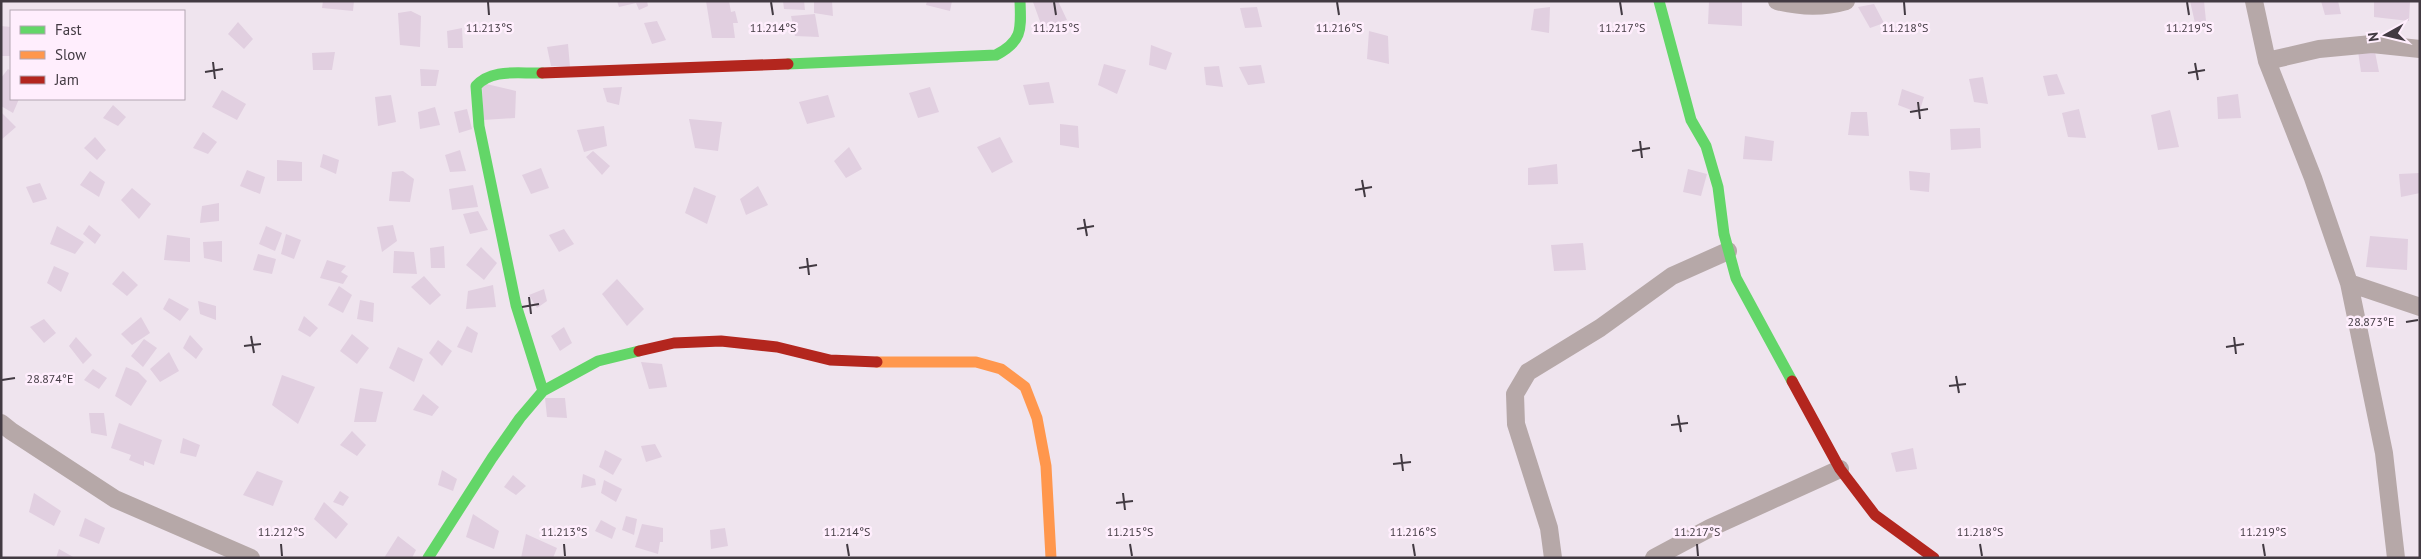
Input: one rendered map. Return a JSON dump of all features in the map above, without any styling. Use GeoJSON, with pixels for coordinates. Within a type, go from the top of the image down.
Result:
{"type":"FeatureCollection","features":[{"type":"Feature","properties":{"kind":"street"},"geometry":{"type":"LineString","coordinates":[[543,391],[516,305],[479,126],[476,86],[483,78],[494,74],[612,72],[996,54],[1010,48],[1021,34],[1020,1]]}},
{"type":"Feature","properties":{"kind":"street"},"geometry":{"type":"LineString","coordinates":[[1659,1],[1691,120],[1706,146],[1718,187],[1724,234],[1736,278],[1840,469],[1875,515],[1934,558]]}},
{"type":"Feature","properties":{"kind":"street"},"geometry":{"type":"LineString","coordinates":[[1777,1],[1798,6],[1827,6],[1846,1]]}},
{"type":"Feature","properties":{"kind":"street"},"geometry":{"type":"LineString","coordinates":[[2254,1],[2267,61],[2313,178],[2349,283],[2384,453],[2396,558]]}},
{"type":"Feature","properties":{"kind":"street"},"geometry":{"type":"LineString","coordinates":[[2267,61],[2320,49],[2372,44],[2420,49]]}},
{"type":"Feature","properties":{"kind":"street"},"geometry":{"type":"LineString","coordinates":[[1553,558],[1549,528],[1516,424],[1516,394],[1524,379],[1528,372],[1600,328],[1672,276],[1728,250]]}},
{"type":"Feature","properties":{"kind":"street"},"geometry":{"type":"LineString","coordinates":[[2349,283],[2420,307]]}},
{"type":"Feature","properties":{"kind":"street"},"geometry":{"type":"LineString","coordinates":[[428,558],[492,458],[520,418],[543,391],[598,361],[674,343],[721,342],[776,347],[830,360],[889,363],[976,362],[1001,369],[1025,387],[1037,418],[1046,466],[1051,558]]}},
{"type":"Feature","properties":{"kind":"street"},"geometry":{"type":"LineString","coordinates":[[1,423],[11,432],[115,499],[251,558]]}},
{"type":"Feature","properties":{"kind":"street"},"geometry":{"type":"LineString","coordinates":[[1654,558],[1710,528],[1840,469]]}},
{"type":"Feature","properties":{"kind":"building"},"geometry":{"type":"Polygon","coordinates":[[[323,1],[354,1],[353,11],[322,8],[323,1]]]}},
{"type":"Feature","properties":{"kind":"building"},"geometry":{"type":"Polygon","coordinates":[[[617,1],[647,1],[648,6],[639,10],[636,3],[619,7],[617,1]]]}},
{"type":"Feature","properties":{"kind":"building"},"geometry":{"type":"Polygon","coordinates":[[[706,1],[729,1],[731,12],[735,11],[738,23],[733,23],[735,38],[712,38],[706,1]]]}},
{"type":"Feature","properties":{"kind":"building"},"geometry":{"type":"Polygon","coordinates":[[[783,1],[804,1],[805,10],[784,9],[783,1]]]}},
{"type":"Feature","properties":{"kind":"building"},"geometry":{"type":"Polygon","coordinates":[[[814,1],[832,1],[833,16],[814,13],[814,1]]]}},
{"type":"Feature","properties":{"kind":"building"},"geometry":{"type":"Polygon","coordinates":[[[927,1],[952,1],[950,11],[926,5],[927,1]]]}},
{"type":"Feature","properties":{"kind":"building"},"geometry":{"type":"Polygon","coordinates":[[[1058,1],[1067,20],[1042,27],[1033,2],[1058,1]]]}},
{"type":"Feature","properties":{"kind":"building"},"geometry":{"type":"Polygon","coordinates":[[[1709,1],[1742,2],[1742,26],[1708,24],[1709,1]]]}},
{"type":"Feature","properties":{"kind":"building"},"geometry":{"type":"Polygon","coordinates":[[[2190,1],[2204,1],[2206,21],[2195,23],[2190,1]]]}},
{"type":"Feature","properties":{"kind":"building"},"geometry":{"type":"Polygon","coordinates":[[[2321,1],[2338,1],[2341,14],[2325,15],[2321,1]]]}},
{"type":"Feature","properties":{"kind":"building"},"geometry":{"type":"Polygon","coordinates":[[[2374,1],[2410,1],[2409,21],[2374,17],[2374,1]]]}},
{"type":"Feature","properties":{"kind":"building"},"geometry":{"type":"Polygon","coordinates":[[[1874,4],[1884,23],[1870,28],[1858,7],[1874,4]]]}},
{"type":"Feature","properties":{"kind":"building"},"geometry":{"type":"Polygon","coordinates":[[[1257,7],[1262,27],[1245,28],[1240,8],[1257,7]]]}},
{"type":"Feature","properties":{"kind":"building"},"geometry":{"type":"Polygon","coordinates":[[[1550,7],[1549,33],[1531,30],[1534,9],[1550,7]]]}},
{"type":"Feature","properties":{"kind":"building"},"geometry":{"type":"Polygon","coordinates":[[[411,11],[421,16],[420,47],[400,45],[398,13],[411,11]]]}},
{"type":"Feature","properties":{"kind":"building"},"geometry":{"type":"Polygon","coordinates":[[[815,14],[819,37],[795,36],[791,16],[815,14]]]}},
{"type":"Feature","properties":{"kind":"building"},"geometry":{"type":"Polygon","coordinates":[[[657,21],[666,40],[652,44],[644,23],[657,21]]]}},
{"type":"Feature","properties":{"kind":"building"},"geometry":{"type":"Polygon","coordinates":[[[238,22],[253,39],[244,49],[228,34],[238,22]]]}},
{"type":"Feature","properties":{"kind":"building"},"geometry":{"type":"Polygon","coordinates":[[[1,26],[10,27],[10,56],[1,56],[1,26]]]}},
{"type":"Feature","properties":{"kind":"building"},"geometry":{"type":"Polygon","coordinates":[[[462,28],[463,48],[448,48],[447,31],[462,28]]]}},
{"type":"Feature","properties":{"kind":"building"},"geometry":{"type":"Polygon","coordinates":[[[1369,31],[1388,36],[1389,64],[1367,59],[1369,31]]]}},
{"type":"Feature","properties":{"kind":"building"},"geometry":{"type":"Polygon","coordinates":[[[568,44],[570,67],[551,66],[547,47],[568,44]]]}},
{"type":"Feature","properties":{"kind":"building"},"geometry":{"type":"Polygon","coordinates":[[[1151,45],[1172,53],[1166,70],[1149,65],[1151,45]]]}},
{"type":"Feature","properties":{"kind":"building"},"geometry":{"type":"Polygon","coordinates":[[[2358,51],[2375,52],[2379,72],[2361,72],[2358,51]]]}},
{"type":"Feature","properties":{"kind":"building"},"geometry":{"type":"Polygon","coordinates":[[[335,52],[332,70],[313,70],[312,53],[335,52]]]}},
{"type":"Feature","properties":{"kind":"building"},"geometry":{"type":"Polygon","coordinates":[[[1104,64],[1126,70],[1117,94],[1098,85],[1104,64]]]}},
{"type":"Feature","properties":{"kind":"building"},"geometry":{"type":"Polygon","coordinates":[[[1261,65],[1265,83],[1248,85],[1239,67],[1261,65]]]}},
{"type":"Feature","properties":{"kind":"building"},"geometry":{"type":"Polygon","coordinates":[[[1219,66],[1223,87],[1206,85],[1204,67],[1219,66]]]}},
{"type":"Feature","properties":{"kind":"building"},"geometry":{"type":"Polygon","coordinates":[[[8,69],[10,70],[10,100],[19,100],[13,113],[1,106],[1,78],[8,69]]]}},
{"type":"Feature","properties":{"kind":"building"},"geometry":{"type":"Polygon","coordinates":[[[420,69],[439,70],[436,86],[421,86],[420,69]]]}},
{"type":"Feature","properties":{"kind":"building"},"geometry":{"type":"Polygon","coordinates":[[[2057,74],[2065,94],[2048,96],[2043,76],[2057,74]]]}},
{"type":"Feature","properties":{"kind":"building"},"geometry":{"type":"Polygon","coordinates":[[[1983,77],[1988,104],[1974,102],[1969,79],[1983,77]]]}},
{"type":"Feature","properties":{"kind":"building"},"geometry":{"type":"Polygon","coordinates":[[[1049,82],[1054,103],[1029,105],[1023,85],[1049,82]]]}},
{"type":"Feature","properties":{"kind":"building"},"geometry":{"type":"Polygon","coordinates":[[[482,83],[516,91],[515,118],[483,120],[482,83]]]}},
{"type":"Feature","properties":{"kind":"building"},"geometry":{"type":"Polygon","coordinates":[[[622,87],[619,105],[607,102],[603,88],[622,87]]]}},
{"type":"Feature","properties":{"kind":"building"},"geometry":{"type":"Polygon","coordinates":[[[930,87],[939,112],[918,118],[909,93],[930,87]]]}},
{"type":"Feature","properties":{"kind":"building"},"geometry":{"type":"Polygon","coordinates":[[[1902,89],[1924,97],[1919,113],[1898,105],[1902,89]]]}},
{"type":"Feature","properties":{"kind":"building"},"geometry":{"type":"Polygon","coordinates":[[[222,90],[246,104],[237,120],[212,107],[222,90]]]}},
{"type":"Feature","properties":{"kind":"building"},"geometry":{"type":"Polygon","coordinates":[[[2238,94],[2241,118],[2218,119],[2217,97],[2238,94]]]}},
{"type":"Feature","properties":{"kind":"building"},"geometry":{"type":"Polygon","coordinates":[[[391,95],[396,122],[378,126],[375,97],[391,95]]]}},
{"type":"Feature","properties":{"kind":"building"},"geometry":{"type":"Polygon","coordinates":[[[828,95],[835,117],[807,124],[799,102],[828,95]]]}},
{"type":"Feature","properties":{"kind":"building"},"geometry":{"type":"Polygon","coordinates":[[[113,105],[126,117],[118,126],[103,118],[113,105]]]}},
{"type":"Feature","properties":{"kind":"building"},"geometry":{"type":"Polygon","coordinates":[[[435,107],[440,125],[420,129],[418,112],[435,107]]]}},
{"type":"Feature","properties":{"kind":"building"},"geometry":{"type":"Polygon","coordinates":[[[467,109],[472,129],[459,133],[454,112],[467,109]]]}},
{"type":"Feature","properties":{"kind":"building"},"geometry":{"type":"Polygon","coordinates":[[[2079,109],[2086,138],[2068,137],[2062,113],[2079,109]]]}},
{"type":"Feature","properties":{"kind":"building"},"geometry":{"type":"Polygon","coordinates":[[[2170,110],[2179,147],[2158,150],[2151,115],[2170,110]]]}},
{"type":"Feature","properties":{"kind":"building"},"geometry":{"type":"Polygon","coordinates":[[[1,112],[16,127],[1,140],[1,112]]]}},
{"type":"Feature","properties":{"kind":"building"},"geometry":{"type":"Polygon","coordinates":[[[1851,112],[1867,112],[1869,136],[1848,135],[1851,112]]]}},
{"type":"Feature","properties":{"kind":"building"},"geometry":{"type":"Polygon","coordinates":[[[689,119],[722,122],[718,151],[695,148],[689,119]]]}},
{"type":"Feature","properties":{"kind":"building"},"geometry":{"type":"Polygon","coordinates":[[[1060,124],[1078,126],[1079,148],[1060,145],[1060,124]]]}},
{"type":"Feature","properties":{"kind":"building"},"geometry":{"type":"Polygon","coordinates":[[[604,126],[607,146],[584,152],[577,130],[604,126]]]}},
{"type":"Feature","properties":{"kind":"building"},"geometry":{"type":"Polygon","coordinates":[[[1980,128],[1981,148],[1951,150],[1950,129],[1980,128]]]}},
{"type":"Feature","properties":{"kind":"building"},"geometry":{"type":"Polygon","coordinates":[[[203,132],[217,142],[208,154],[193,148],[203,132]]]}},
{"type":"Feature","properties":{"kind":"building"},"geometry":{"type":"Polygon","coordinates":[[[1745,136],[1774,141],[1772,161],[1743,159],[1745,136]]]}},
{"type":"Feature","properties":{"kind":"building"},"geometry":{"type":"Polygon","coordinates":[[[95,137],[106,150],[97,160],[84,148],[95,137]]]}},
{"type":"Feature","properties":{"kind":"building"},"geometry":{"type":"Polygon","coordinates":[[[1000,137],[1013,162],[992,173],[977,147],[1000,137]]]}},
{"type":"Feature","properties":{"kind":"building"},"geometry":{"type":"Polygon","coordinates":[[[849,147],[862,169],[846,178],[834,161],[849,147]]]}},
{"type":"Feature","properties":{"kind":"building"},"geometry":{"type":"Polygon","coordinates":[[[460,150],[466,171],[450,172],[445,155],[460,150]]]}},
{"type":"Feature","properties":{"kind":"building"},"geometry":{"type":"Polygon","coordinates":[[[593,151],[610,166],[602,175],[586,157],[593,151]]]}},
{"type":"Feature","properties":{"kind":"building"},"geometry":{"type":"Polygon","coordinates":[[[323,154],[339,160],[336,174],[320,167],[323,154]]]}},
{"type":"Feature","properties":{"kind":"building"},"geometry":{"type":"Polygon","coordinates":[[[277,160],[302,162],[302,181],[277,181],[277,160]]]}},
{"type":"Feature","properties":{"kind":"building"},"geometry":{"type":"Polygon","coordinates":[[[1557,164],[1558,184],[1528,185],[1528,168],[1557,164]]]}},
{"type":"Feature","properties":{"kind":"building"},"geometry":{"type":"Polygon","coordinates":[[[541,168],[549,188],[531,194],[522,175],[541,168]]]}},
{"type":"Feature","properties":{"kind":"building"},"geometry":{"type":"Polygon","coordinates":[[[1688,169],[1707,174],[1701,196],[1683,192],[1688,169]]]}},
{"type":"Feature","properties":{"kind":"building"},"geometry":{"type":"Polygon","coordinates":[[[247,170],[265,177],[260,194],[240,186],[247,170]]]}},
{"type":"Feature","properties":{"kind":"building"},"geometry":{"type":"Polygon","coordinates":[[[90,171],[105,182],[99,197],[80,185],[90,171]]]}},
{"type":"Feature","properties":{"kind":"building"},"geometry":{"type":"Polygon","coordinates":[[[403,171],[414,179],[410,202],[389,201],[392,172],[403,171]]]}},
{"type":"Feature","properties":{"kind":"building"},"geometry":{"type":"Polygon","coordinates":[[[1909,171],[1930,173],[1929,192],[1910,190],[1909,171]]]}},
{"type":"Feature","properties":{"kind":"building"},"geometry":{"type":"Polygon","coordinates":[[[2420,173],[2420,193],[2401,197],[2399,174],[2420,173]]]}},
{"type":"Feature","properties":{"kind":"building"},"geometry":{"type":"Polygon","coordinates":[[[40,183],[47,199],[33,203],[26,187],[40,183]]]}},
{"type":"Feature","properties":{"kind":"building"},"geometry":{"type":"Polygon","coordinates":[[[473,185],[478,207],[452,210],[449,189],[473,185]]]}},
{"type":"Feature","properties":{"kind":"building"},"geometry":{"type":"Polygon","coordinates":[[[758,186],[768,205],[746,215],[740,199],[758,186]]]}},
{"type":"Feature","properties":{"kind":"building"},"geometry":{"type":"Polygon","coordinates":[[[694,187],[716,196],[707,224],[685,213],[694,187]]]}},
{"type":"Feature","properties":{"kind":"building"},"geometry":{"type":"Polygon","coordinates":[[[132,188],[151,204],[139,219],[121,200],[132,188]]]}},
{"type":"Feature","properties":{"kind":"building"},"geometry":{"type":"Polygon","coordinates":[[[219,203],[219,221],[200,223],[202,206],[219,203]]]}},
{"type":"Feature","properties":{"kind":"building"},"geometry":{"type":"Polygon","coordinates":[[[478,211],[488,230],[470,234],[463,214],[478,211]]]}},
{"type":"Feature","properties":{"kind":"building"},"geometry":{"type":"Polygon","coordinates":[[[89,225],[101,235],[95,244],[83,234],[89,225]]]}},
{"type":"Feature","properties":{"kind":"building"},"geometry":{"type":"Polygon","coordinates":[[[393,225],[397,241],[382,252],[377,227],[393,225]]]}},
{"type":"Feature","properties":{"kind":"building"},"geometry":{"type":"Polygon","coordinates":[[[57,226],[84,242],[75,254],[50,244],[57,226]]]}},
{"type":"Feature","properties":{"kind":"building"},"geometry":{"type":"Polygon","coordinates":[[[266,226],[282,233],[275,251],[259,244],[266,226]]]}},
{"type":"Feature","properties":{"kind":"building"},"geometry":{"type":"Polygon","coordinates":[[[564,229],[574,244],[559,252],[549,235],[564,229]]]}},
{"type":"Feature","properties":{"kind":"building"},"geometry":{"type":"Polygon","coordinates":[[[286,234],[301,240],[294,259],[281,254],[286,234]]]}},
{"type":"Feature","properties":{"kind":"building"},"geometry":{"type":"Polygon","coordinates":[[[167,235],[190,238],[190,262],[164,260],[167,235]]]}},
{"type":"Feature","properties":{"kind":"building"},"geometry":{"type":"Polygon","coordinates":[[[2370,236],[2408,239],[2407,270],[2366,267],[2370,236]]]}},
{"type":"Feature","properties":{"kind":"building"},"geometry":{"type":"Polygon","coordinates":[[[222,241],[222,262],[204,258],[203,242],[222,241]]]}},
{"type":"Feature","properties":{"kind":"building"},"geometry":{"type":"Polygon","coordinates":[[[1583,243],[1586,270],[1554,271],[1551,245],[1583,243]]]}},
{"type":"Feature","properties":{"kind":"building"},"geometry":{"type":"Polygon","coordinates":[[[444,246],[445,268],[431,268],[430,248],[444,246]]]}},
{"type":"Feature","properties":{"kind":"building"},"geometry":{"type":"Polygon","coordinates":[[[481,247],[497,263],[484,280],[466,265],[481,247]]]}},
{"type":"Feature","properties":{"kind":"building"},"geometry":{"type":"Polygon","coordinates":[[[394,251],[414,252],[417,274],[393,273],[394,251]]]}},
{"type":"Feature","properties":{"kind":"building"},"geometry":{"type":"Polygon","coordinates":[[[258,254],[276,259],[272,274],[253,270],[258,254]]]}},
{"type":"Feature","properties":{"kind":"building"},"geometry":{"type":"Polygon","coordinates":[[[327,260],[346,266],[341,272],[348,276],[343,284],[320,278],[327,260]]]}},
{"type":"Feature","properties":{"kind":"building"},"geometry":{"type":"Polygon","coordinates":[[[54,266],[69,273],[61,292],[47,283],[54,266]]]}},
{"type":"Feature","properties":{"kind":"building"},"geometry":{"type":"Polygon","coordinates":[[[123,271],[138,285],[127,296],[112,284],[123,271]]]}},
{"type":"Feature","properties":{"kind":"building"},"geometry":{"type":"Polygon","coordinates":[[[424,276],[441,295],[430,305],[411,287],[424,276]]]}},
{"type":"Feature","properties":{"kind":"building"},"geometry":{"type":"Polygon","coordinates":[[[617,279],[644,309],[627,326],[602,294],[617,279]]]}},
{"type":"Feature","properties":{"kind":"building"},"geometry":{"type":"Polygon","coordinates":[[[493,285],[496,307],[466,309],[468,291],[493,285]]]}},
{"type":"Feature","properties":{"kind":"building"},"geometry":{"type":"Polygon","coordinates":[[[339,286],[352,295],[343,313],[328,305],[339,286]]]}},
{"type":"Feature","properties":{"kind":"building"},"geometry":{"type":"Polygon","coordinates":[[[544,289],[547,301],[537,308],[529,295],[544,289]]]}},
{"type":"Feature","properties":{"kind":"building"},"geometry":{"type":"Polygon","coordinates":[[[169,298],[189,309],[180,321],[163,309],[169,298]]]}},
{"type":"Feature","properties":{"kind":"building"},"geometry":{"type":"Polygon","coordinates":[[[360,300],[374,303],[373,322],[357,319],[360,300]]]}},
{"type":"Feature","properties":{"kind":"building"},"geometry":{"type":"Polygon","coordinates":[[[198,301],[216,306],[216,320],[200,314],[198,301]]]}},
{"type":"Feature","properties":{"kind":"building"},"geometry":{"type":"Polygon","coordinates":[[[304,316],[318,328],[310,337],[298,330],[304,316]]]}},
{"type":"Feature","properties":{"kind":"building"},"geometry":{"type":"Polygon","coordinates":[[[141,317],[150,333],[132,345],[121,334],[141,317]]]}},
{"type":"Feature","properties":{"kind":"building"},"geometry":{"type":"Polygon","coordinates":[[[44,319],[56,333],[44,343],[30,327],[44,319]]]}},
{"type":"Feature","properties":{"kind":"building"},"geometry":{"type":"Polygon","coordinates":[[[467,326],[478,333],[472,353],[457,347],[467,326]]]}},
{"type":"Feature","properties":{"kind":"building"},"geometry":{"type":"Polygon","coordinates":[[[564,327],[572,343],[560,351],[551,336],[564,327]]]}},
{"type":"Feature","properties":{"kind":"building"},"geometry":{"type":"Polygon","coordinates":[[[352,334],[369,348],[357,364],[340,351],[352,334]]]}},
{"type":"Feature","properties":{"kind":"building"},"geometry":{"type":"Polygon","coordinates":[[[190,335],[203,349],[196,359],[183,348],[190,335]]]}},
{"type":"Feature","properties":{"kind":"building"},"geometry":{"type":"Polygon","coordinates":[[[76,337],[92,355],[83,364],[69,346],[76,337]]]}},
{"type":"Feature","properties":{"kind":"building"},"geometry":{"type":"Polygon","coordinates":[[[144,339],[157,348],[143,367],[131,356],[144,339]]]}},
{"type":"Feature","properties":{"kind":"building"},"geometry":{"type":"Polygon","coordinates":[[[438,340],[452,351],[442,366],[429,353],[438,340]]]}},
{"type":"Feature","properties":{"kind":"building"},"geometry":{"type":"Polygon","coordinates":[[[398,347],[423,359],[414,382],[389,368],[398,347]]]}},
{"type":"Feature","properties":{"kind":"building"},"geometry":{"type":"Polygon","coordinates":[[[169,352],[179,371],[160,382],[150,369],[169,352]]]}},
{"type":"Feature","properties":{"kind":"building"},"geometry":{"type":"Polygon","coordinates":[[[641,362],[662,364],[667,387],[649,389],[641,362]]]}},
{"type":"Feature","properties":{"kind":"building"},"geometry":{"type":"Polygon","coordinates":[[[126,367],[138,372],[147,381],[131,406],[115,396],[126,367]]]}},
{"type":"Feature","properties":{"kind":"building"},"geometry":{"type":"Polygon","coordinates":[[[93,369],[107,378],[99,389],[84,380],[93,369]]]}},
{"type":"Feature","properties":{"kind":"building"},"geometry":{"type":"Polygon","coordinates":[[[282,375],[315,387],[298,424],[272,405],[282,375]]]}},
{"type":"Feature","properties":{"kind":"building"},"geometry":{"type":"Polygon","coordinates":[[[360,388],[383,392],[376,422],[354,422],[360,388]]]}},
{"type":"Feature","properties":{"kind":"building"},"geometry":{"type":"Polygon","coordinates":[[[423,394],[439,407],[432,416],[413,410],[423,394]]]}},
{"type":"Feature","properties":{"kind":"building"},"geometry":{"type":"Polygon","coordinates":[[[545,398],[565,398],[567,418],[547,417],[545,398]]]}},
{"type":"Feature","properties":{"kind":"building"},"geometry":{"type":"Polygon","coordinates":[[[89,413],[104,413],[107,436],[91,433],[89,413]]]}},
{"type":"Feature","properties":{"kind":"building"},"geometry":{"type":"Polygon","coordinates":[[[119,423],[162,440],[154,465],[144,461],[144,466],[129,460],[131,455],[111,448],[119,423]]]}},
{"type":"Feature","properties":{"kind":"building"},"geometry":{"type":"Polygon","coordinates":[[[352,431],[366,445],[357,456],[340,445],[352,431]]]}},
{"type":"Feature","properties":{"kind":"building"},"geometry":{"type":"Polygon","coordinates":[[[183,438],[200,445],[196,457],[180,453],[183,438]]]}},
{"type":"Feature","properties":{"kind":"building"},"geometry":{"type":"Polygon","coordinates":[[[655,444],[662,457],[646,462],[641,446],[655,444]]]}},
{"type":"Feature","properties":{"kind":"building"},"geometry":{"type":"Polygon","coordinates":[[[1913,448],[1917,469],[1896,472],[1891,453],[1913,448]]]}},
{"type":"Feature","properties":{"kind":"building"},"geometry":{"type":"Polygon","coordinates":[[[605,450],[622,459],[613,475],[599,467],[605,450]]]}},
{"type":"Feature","properties":{"kind":"building"},"geometry":{"type":"Polygon","coordinates":[[[442,470],[457,479],[453,491],[438,485],[442,470]]]}},
{"type":"Feature","properties":{"kind":"building"},"geometry":{"type":"Polygon","coordinates":[[[257,471],[283,481],[273,506],[243,495],[257,471]]]}},
{"type":"Feature","properties":{"kind":"building"},"geometry":{"type":"Polygon","coordinates":[[[583,474],[595,479],[596,485],[581,488],[583,474]]]}},
{"type":"Feature","properties":{"kind":"building"},"geometry":{"type":"Polygon","coordinates":[[[513,475],[526,486],[516,495],[504,487],[513,475]]]}},
{"type":"Feature","properties":{"kind":"building"},"geometry":{"type":"Polygon","coordinates":[[[604,480],[622,489],[616,502],[601,493],[604,480]]]}},
{"type":"Feature","properties":{"kind":"building"},"geometry":{"type":"Polygon","coordinates":[[[340,491],[349,497],[343,506],[333,502],[340,491]]]}},
{"type":"Feature","properties":{"kind":"building"},"geometry":{"type":"Polygon","coordinates":[[[34,493],[61,511],[54,526],[29,512],[34,493]]]}},
{"type":"Feature","properties":{"kind":"building"},"geometry":{"type":"Polygon","coordinates":[[[324,502],[348,524],[336,539],[314,519],[324,502]]]}},
{"type":"Feature","properties":{"kind":"building"},"geometry":{"type":"Polygon","coordinates":[[[473,514],[499,531],[494,549],[466,537],[473,514]]]}},
{"type":"Feature","properties":{"kind":"building"},"geometry":{"type":"Polygon","coordinates":[[[626,516],[637,519],[634,535],[622,530],[626,516]]]}},
{"type":"Feature","properties":{"kind":"building"},"geometry":{"type":"Polygon","coordinates":[[[85,518],[105,528],[99,544],[79,536],[85,518]]]}},
{"type":"Feature","properties":{"kind":"building"},"geometry":{"type":"Polygon","coordinates":[[[601,520],[616,528],[612,539],[595,531],[601,520]]]}},
{"type":"Feature","properties":{"kind":"building"},"geometry":{"type":"Polygon","coordinates":[[[642,524],[663,528],[663,542],[660,542],[658,554],[635,547],[642,524]]]}},
{"type":"Feature","properties":{"kind":"building"},"geometry":{"type":"Polygon","coordinates":[[[725,528],[728,546],[711,549],[710,530],[725,528]]]}},
{"type":"Feature","properties":{"kind":"building"},"geometry":{"type":"Polygon","coordinates":[[[526,534],[557,548],[553,558],[521,558],[526,534]]]}},
{"type":"Feature","properties":{"kind":"building"},"geometry":{"type":"Polygon","coordinates":[[[398,536],[416,550],[412,558],[384,558],[398,536]]]}},
{"type":"Feature","properties":{"kind":"building"},"geometry":{"type":"Polygon","coordinates":[[[59,549],[75,558],[56,558],[59,549]]]}},
{"type":"Feature","properties":{"kind":"traffic: fast"},"geometry":{"type":"LineString","coordinates":[[788,64],[996,55],[1005,50],[1016,39],[1020,27],[1020,1]]}},
{"type":"Feature","properties":{"kind":"traffic: fast"},"geometry":{"type":"LineString","coordinates":[[1659,1],[1691,120],[1706,146],[1718,187],[1724,234],[1736,278],[1792,381]]}},
{"type":"Feature","properties":{"kind":"traffic: fast"},"geometry":{"type":"LineString","coordinates":[[542,73],[498,74],[482,80],[476,86],[479,126],[516,305],[543,391]]}},
{"type":"Feature","properties":{"kind":"traffic: fast"},"geometry":{"type":"LineString","coordinates":[[428,558],[492,458],[520,418],[543,391],[598,361],[639,351]]}},
{"type":"Feature","properties":{"kind":"traffic: slow"},"geometry":{"type":"LineString","coordinates":[[877,362],[976,362],[1001,369],[1025,387],[1037,418],[1046,466],[1051,558]]}},
{"type":"Feature","properties":{"kind":"traffic: jam"},"geometry":{"type":"LineString","coordinates":[[542,73],[788,64]]}},
{"type":"Feature","properties":{"kind":"traffic: jam"},"geometry":{"type":"LineString","coordinates":[[639,351],[674,343],[721,341],[777,347],[830,360],[877,362]]}},
{"type":"Feature","properties":{"kind":"traffic: jam"},"geometry":{"type":"LineString","coordinates":[[1792,381],[1840,469],[1875,515],[1934,558]]}}]}
